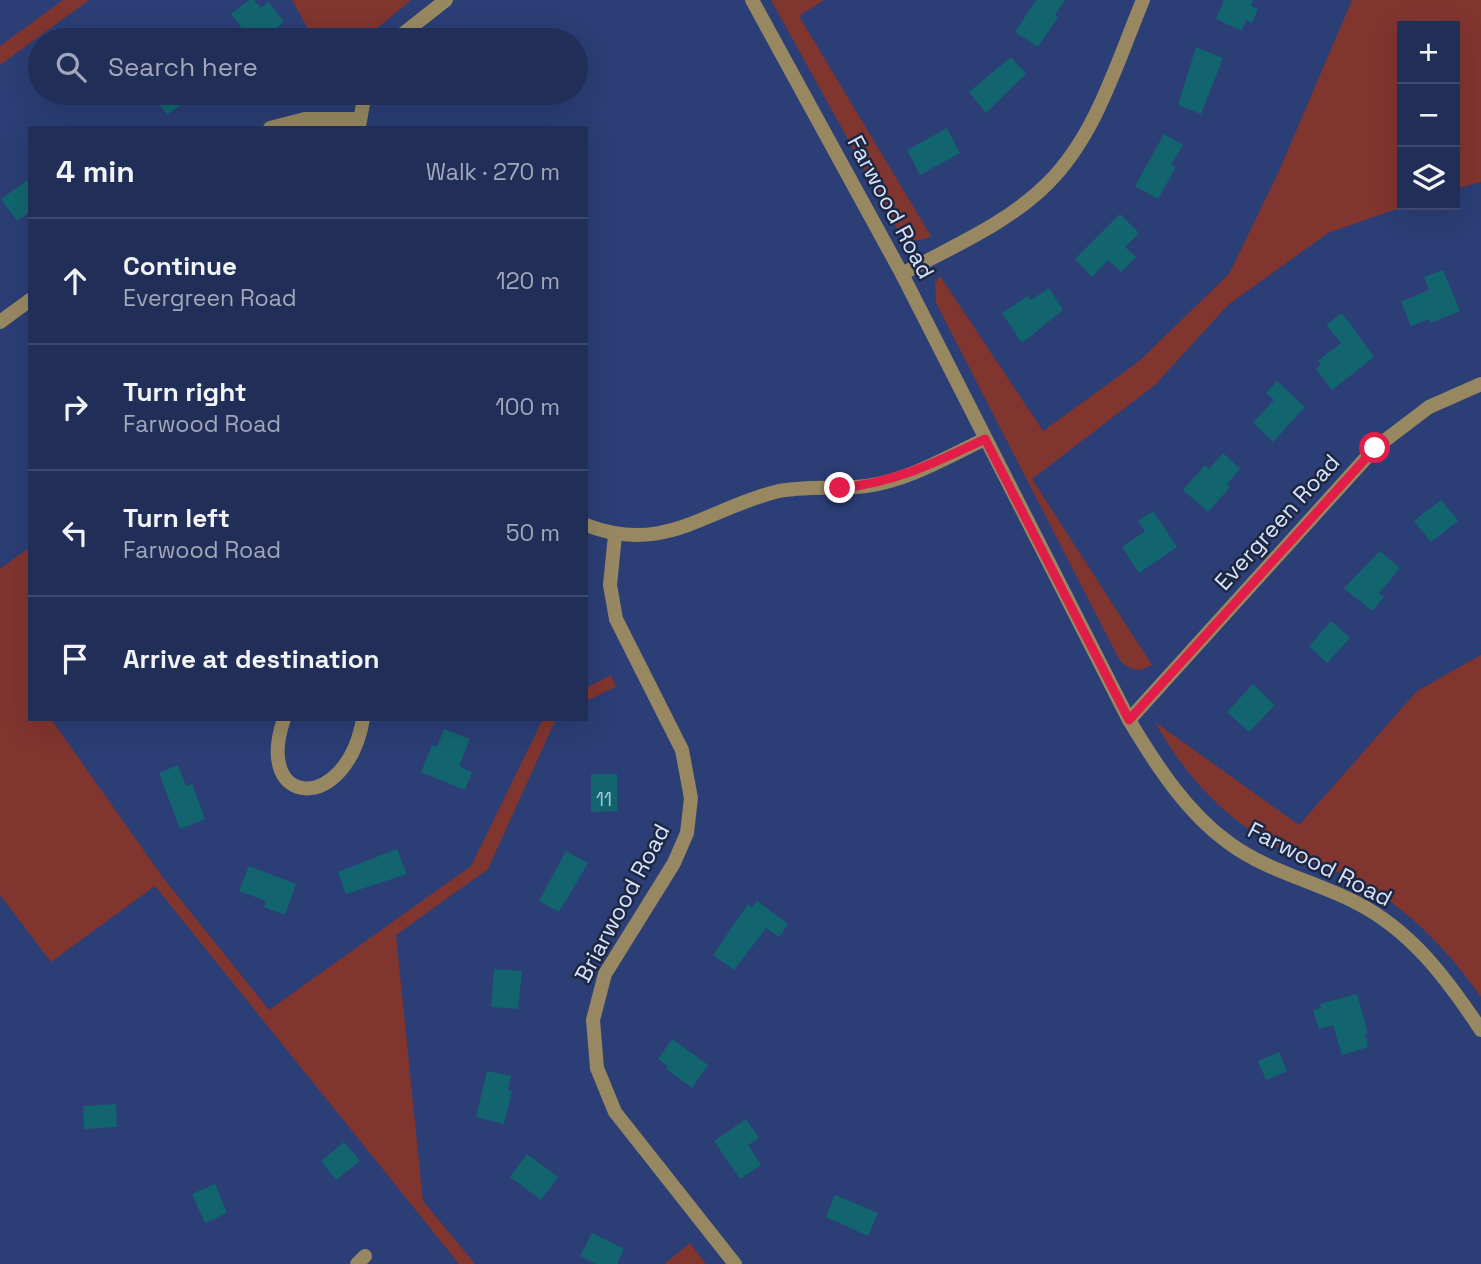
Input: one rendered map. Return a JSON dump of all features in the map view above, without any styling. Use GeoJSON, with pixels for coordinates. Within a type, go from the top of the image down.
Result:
{"type":"FeatureCollection","features":[{"type":"Feature","properties":{"kind":"street"},"geometry":{"type":"LineString","coordinates":[[411,28],[446,0]]}},
{"type":"Feature","properties":{"kind":"street","name":"Farwood Road"},"geometry":{"type":"LineString","coordinates":[[752,0],[902,274],[1129,720],[1163,774],[1216,833],[1256,860],[1356,903],[1398,930],[1434,964],[1481,1030]]}},
{"type":"Feature","properties":{"kind":"street"},"geometry":{"type":"LineString","coordinates":[[902,274],[993,225],[1048,184],[1087,129],[1143,0]]}},
{"type":"Feature","properties":{"kind":"street"},"geometry":{"type":"LineString","coordinates":[[278,126],[304,119],[359,123],[363,105]]}},
{"type":"Feature","properties":{"kind":"street"},"geometry":{"type":"LineString","coordinates":[[0,322],[28,301]]}},
{"type":"Feature","properties":{"kind":"street","name":"Evergreen Road"},"geometry":{"type":"LineString","coordinates":[[1129,720],[1375,448],[1429,407],[1481,384]]}},
{"type":"Feature","properties":{"kind":"street"},"geometry":{"type":"LineString","coordinates":[[588,526],[615,535],[646,536],[680,530],[775,492],[796,488],[859,486],[887,481],[927,467],[985,439]]}},
{"type":"Feature","properties":{"kind":"street","name":"Briarwood Road"},"geometry":{"type":"LineString","coordinates":[[615,535],[610,585],[615,619],[681,750],[691,798],[687,832],[674,863],[605,974],[593,1020],[597,1068],[615,1112],[734,1264]]}},
{"type":"Feature","properties":{"kind":"street"},"geometry":{"type":"LineString","coordinates":[[283,721],[276,750],[278,765],[291,782],[311,788],[324,786],[342,771],[355,748],[362,721]]}},
{"type":"Feature","properties":{"kind":"shaded area"},"geometry":{"type":"Polygon","coordinates":[[[63,0],[89,0],[51,28],[28,28],[28,45],[0,65],[0,46],[63,0]]]}},
{"type":"Feature","properties":{"kind":"shaded area"},"geometry":{"type":"Polygon","coordinates":[[[292,0],[411,0],[377,28],[307,28],[292,0]]]}},
{"type":"Feature","properties":{"kind":"shaded area"},"geometry":{"type":"Polygon","coordinates":[[[771,0],[824,0],[799,16],[931,236],[913,240],[898,230],[771,0]]]}},
{"type":"Feature","properties":{"kind":"shaded area"},"geometry":{"type":"Polygon","coordinates":[[[1352,0],[1481,0],[1481,182],[1460,188],[1460,21],[1397,21],[1397,209],[1328,233],[1228,305],[1155,385],[1032,479],[1152,665],[1139,670],[1131,668],[1119,659],[936,303],[935,283],[940,276],[1043,431],[1138,362],[1229,274],[1279,171],[1352,0]]]}},
{"type":"Feature","properties":{"kind":"shaded area"},"geometry":{"type":"Polygon","coordinates":[[[28,548],[28,721],[52,721],[164,879],[269,1010],[471,866],[542,721],[555,721],[488,869],[396,935],[423,1201],[475,1264],[459,1264],[155,886],[51,962],[0,895],[0,569],[28,548]]]}},
{"type":"Feature","properties":{"kind":"shaded area"},"geometry":{"type":"Polygon","coordinates":[[[1481,655],[1481,997],[1443,949],[1398,907],[1354,879],[1269,842],[1230,814],[1196,781],[1167,743],[1155,722],[1299,825],[1417,691],[1481,655]]]}},
{"type":"Feature","properties":{"kind":"shaded area"},"geometry":{"type":"Polygon","coordinates":[[[611,675],[616,687],[588,700],[588,687],[611,675]]]}},
{"type":"Feature","properties":{"kind":"shaded area"},"geometry":{"type":"Polygon","coordinates":[[[690,1243],[706,1264],[664,1264],[690,1243]]]}},
{"type":"Feature","properties":{"kind":"building"},"geometry":{"type":"Polygon","coordinates":[[[249,0],[254,0],[261,8],[269,2],[284,22],[276,28],[242,28],[231,14],[249,0]]]}},
{"type":"Feature","properties":{"kind":"building"},"geometry":{"type":"Polygon","coordinates":[[[1036,0],[1065,0],[1055,15],[1058,17],[1038,47],[1015,32],[1036,0]]]}},
{"type":"Feature","properties":{"kind":"building"},"geometry":{"type":"Polygon","coordinates":[[[1224,0],[1253,0],[1251,6],[1258,9],[1252,23],[1246,20],[1242,31],[1216,19],[1224,0]]]}},
{"type":"Feature","properties":{"kind":"building"},"geometry":{"type":"Polygon","coordinates":[[[1196,47],[1223,58],[1201,114],[1178,105],[1196,47]]]}},
{"type":"Feature","properties":{"kind":"building"},"geometry":{"type":"Polygon","coordinates":[[[1011,57],[1026,74],[986,113],[969,92],[1011,57]]]}},
{"type":"Feature","properties":{"kind":"building"},"geometry":{"type":"Polygon","coordinates":[[[160,105],[181,105],[167,115],[160,105]]]}},
{"type":"Feature","properties":{"kind":"building"},"geometry":{"type":"Polygon","coordinates":[[[947,128],[960,153],[920,175],[907,150],[947,128]]]}},
{"type":"Feature","properties":{"kind":"building"},"geometry":{"type":"Polygon","coordinates":[[[1164,134],[1183,145],[1171,165],[1176,167],[1158,199],[1135,186],[1164,134]]]}},
{"type":"Feature","properties":{"kind":"building"},"geometry":{"type":"Polygon","coordinates":[[[28,179],[28,213],[17,221],[1,199],[28,179]]]}},
{"type":"Feature","properties":{"kind":"building"},"geometry":{"type":"Polygon","coordinates":[[[1120,214],[1139,233],[1125,247],[1136,257],[1121,272],[1108,260],[1092,277],[1075,259],[1120,214]]]}},
{"type":"Feature","properties":{"kind":"building"},"geometry":{"type":"Polygon","coordinates":[[[1443,270],[1460,311],[1431,323],[1429,319],[1411,326],[1401,302],[1429,290],[1424,277],[1443,270]]]}},
{"type":"Feature","properties":{"kind":"building"},"geometry":{"type":"Polygon","coordinates":[[[1049,288],[1063,310],[1022,343],[1002,313],[1028,296],[1031,300],[1049,288]]]}},
{"type":"Feature","properties":{"kind":"building"},"geometry":{"type":"Polygon","coordinates":[[[1342,313],[1374,357],[1332,390],[1316,369],[1321,365],[1318,361],[1341,343],[1326,325],[1342,313]]]}},
{"type":"Feature","properties":{"kind":"building"},"geometry":{"type":"Polygon","coordinates":[[[1277,381],[1305,407],[1273,442],[1253,423],[1274,400],[1266,393],[1277,381]]]}},
{"type":"Feature","properties":{"kind":"building"},"geometry":{"type":"Polygon","coordinates":[[[1223,453],[1240,469],[1227,484],[1230,487],[1208,512],[1183,490],[1205,465],[1209,469],[1223,453]]]}},
{"type":"Feature","properties":{"kind":"building"},"geometry":{"type":"Polygon","coordinates":[[[1441,500],[1458,521],[1431,542],[1414,521],[1441,500]]]}},
{"type":"Feature","properties":{"kind":"building"},"geometry":{"type":"Polygon","coordinates":[[[1153,511],[1177,547],[1139,573],[1122,547],[1145,531],[1138,521],[1153,511]]]}},
{"type":"Feature","properties":{"kind":"building"},"geometry":{"type":"Polygon","coordinates":[[[1380,551],[1400,568],[1379,593],[1384,597],[1372,611],[1344,588],[1380,551]]]}},
{"type":"Feature","properties":{"kind":"building"},"geometry":{"type":"Polygon","coordinates":[[[1331,621],[1350,638],[1327,663],[1309,646],[1331,621]]]}},
{"type":"Feature","properties":{"kind":"building"},"geometry":{"type":"Polygon","coordinates":[[[1253,684],[1275,705],[1249,732],[1227,712],[1253,684]]]}},
{"type":"Feature","properties":{"kind":"building"},"geometry":{"type":"Polygon","coordinates":[[[444,729],[470,739],[459,766],[472,772],[465,790],[421,772],[432,745],[437,747],[444,729]]]}},
{"type":"Feature","properties":{"kind":"building"},"geometry":{"type":"Polygon","coordinates":[[[178,765],[186,786],[192,784],[205,819],[180,829],[159,773],[178,765]]]}},
{"type":"Feature","properties":{"kind":"building"},"geometry":{"type":"Polygon","coordinates":[[[591,774],[617,774],[617,811],[591,812],[591,774]]]}},
{"type":"Feature","properties":{"kind":"building"},"geometry":{"type":"Polygon","coordinates":[[[397,849],[407,874],[346,894],[338,872],[397,849]]]}},
{"type":"Feature","properties":{"kind":"building"},"geometry":{"type":"Polygon","coordinates":[[[566,851],[588,863],[559,912],[539,901],[566,851]]]}},
{"type":"Feature","properties":{"kind":"building"},"geometry":{"type":"Polygon","coordinates":[[[249,866],[296,884],[285,915],[264,907],[266,901],[239,891],[249,866]]]}},
{"type":"Feature","properties":{"kind":"building"},"geometry":{"type":"Polygon","coordinates":[[[757,901],[788,924],[779,937],[766,928],[734,970],[713,955],[748,904],[752,908],[757,901]]]}},
{"type":"Feature","properties":{"kind":"building"},"geometry":{"type":"Polygon","coordinates":[[[494,969],[522,971],[518,1009],[491,1007],[494,969]]]}},
{"type":"Feature","properties":{"kind":"building"},"geometry":{"type":"Polygon","coordinates":[[[1357,994],[1368,1033],[1365,1034],[1368,1047],[1342,1055],[1333,1025],[1319,1029],[1313,1010],[1321,1008],[1320,1004],[1357,994]]]}},
{"type":"Feature","properties":{"kind":"building"},"geometry":{"type":"Polygon","coordinates":[[[672,1039],[708,1065],[692,1088],[666,1069],[668,1066],[658,1059],[672,1039]]]}},
{"type":"Feature","properties":{"kind":"building"},"geometry":{"type":"Polygon","coordinates":[[[1279,1052],[1287,1071],[1266,1080],[1258,1061],[1279,1052]]]}},
{"type":"Feature","properties":{"kind":"building"},"geometry":{"type":"Polygon","coordinates":[[[487,1071],[511,1076],[508,1090],[512,1091],[504,1124],[476,1117],[487,1071]]]}},
{"type":"Feature","properties":{"kind":"building"},"geometry":{"type":"Polygon","coordinates":[[[116,1104],[117,1127],[84,1129],[83,1106],[116,1104]]]}},
{"type":"Feature","properties":{"kind":"building"},"geometry":{"type":"Polygon","coordinates":[[[746,1119],[759,1138],[748,1145],[761,1165],[740,1179],[714,1141],[746,1119]]]}},
{"type":"Feature","properties":{"kind":"building"},"geometry":{"type":"Polygon","coordinates":[[[344,1142],[360,1161],[336,1180],[321,1161],[344,1142]]]}},
{"type":"Feature","properties":{"kind":"building"},"geometry":{"type":"Polygon","coordinates":[[[527,1154],[558,1177],[541,1200],[510,1177],[527,1154]]]}},
{"type":"Feature","properties":{"kind":"building"},"geometry":{"type":"Polygon","coordinates":[[[215,1184],[227,1213],[205,1223],[192,1194],[215,1184]]]}},
{"type":"Feature","properties":{"kind":"building"},"geometry":{"type":"Polygon","coordinates":[[[835,1195],[878,1213],[868,1236],[826,1217],[835,1195]]]}},
{"type":"Feature","properties":{"kind":"building"},"geometry":{"type":"Polygon","coordinates":[[[592,1233],[624,1249],[617,1264],[596,1264],[580,1256],[592,1233]]]}},
{"type":"Feature","properties":{"kind":"route"},"geometry":{"type":"LineString","coordinates":[[840,488],[868,485],[904,476],[985,439],[1129,720],[1375,448]]}}]}
